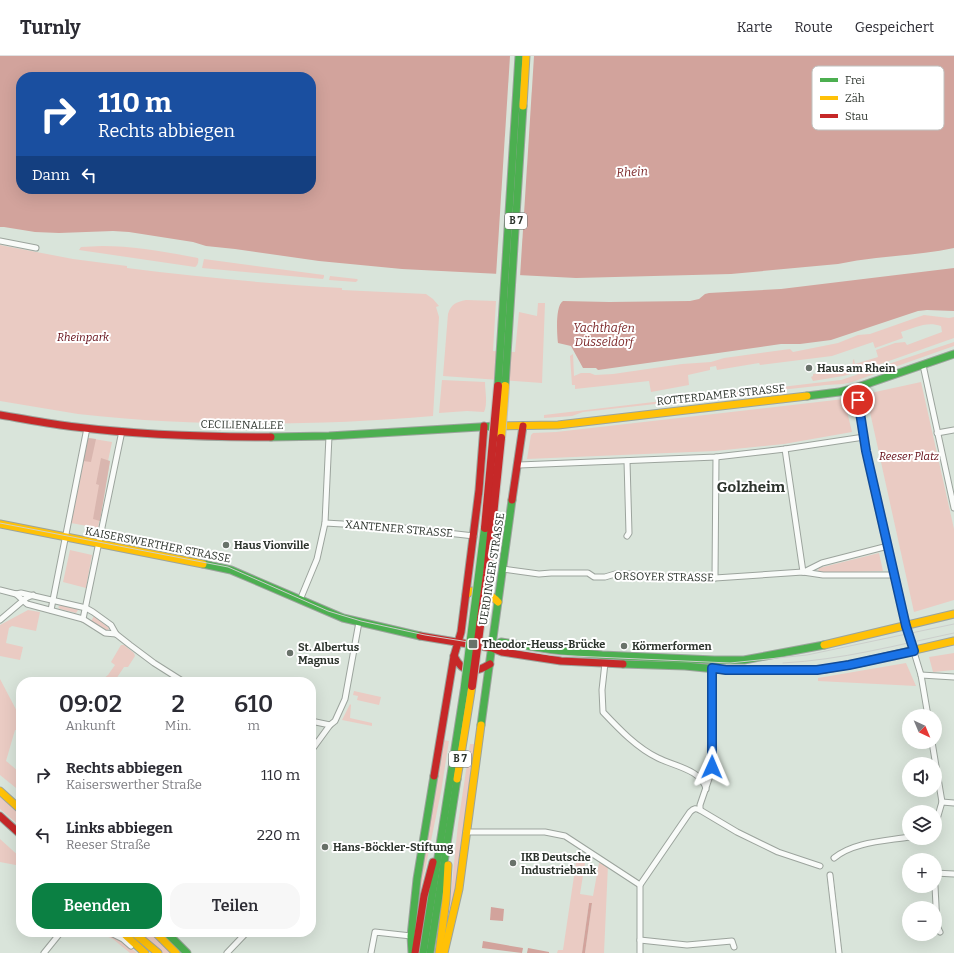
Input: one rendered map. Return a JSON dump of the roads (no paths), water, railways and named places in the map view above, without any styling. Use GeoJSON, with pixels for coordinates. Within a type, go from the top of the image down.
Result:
{"type":"FeatureCollection","features":[{"type":"Feature","properties":{"kind":"main road","name":"B 7"},"geometry":{"type":"LineString","coordinates":[[502,386],[519,56]]}},
{"type":"Feature","properties":{"kind":"main road","name":"B 7"},"geometry":{"type":"LineString","coordinates":[[430,953],[449,832],[468,686],[502,386],[526,56]]}},
{"type":"Feature","properties":{"kind":"main road","name":"ROTTERDAMER STRASSE"},"geometry":{"type":"LineString","coordinates":[[484,426],[523,426],[581,422],[827,394],[855,388],[954,354]]}},
{"type":"Feature","properties":{"kind":"main road","name":"CECILIENALLEE"},"geometry":{"type":"LineString","coordinates":[[0,415],[122,432],[226,437],[329,436],[484,426]]}},
{"type":"Feature","properties":{"kind":"main road","name":"UERDINGER STRASSE"},"geometry":{"type":"LineString","coordinates":[[412,953],[410,947],[417,879],[454,656],[458,642],[466,595],[474,536],[484,426]]}},
{"type":"Feature","properties":{"kind":"main road","name":"UERDINGER STRASSE"},"geometry":{"type":"LineString","coordinates":[[444,953],[456,906],[498,602],[519,465],[523,426]]}},
{"type":"Feature","properties":{"kind":"main road","name":"KAISERSWERTHER STRASSE"},"geometry":{"type":"LineString","coordinates":[[0,524],[231,570],[328,612],[359,622],[419,636],[553,660],[726,670],[817,670],[846,666],[954,641]]}},
{"type":"Feature","properties":{"kind":"main road"},"geometry":{"type":"LineString","coordinates":[[466,595],[471,591],[489,593],[498,602]]}},
{"type":"Feature","properties":{"kind":"main road","name":"KAISERSWERTHER STRASSE"},"geometry":{"type":"LineString","coordinates":[[492,648],[501,642],[602,655],[744,660],[817,647],[954,614]]}},
{"type":"Feature","properties":{"kind":"main road"},"geometry":{"type":"LineString","coordinates":[[454,656],[460,666],[467,670],[479,670],[490,664]]}},
{"type":"Feature","properties":{"kind":"main road","name":"B 7"},"geometry":{"type":"LineString","coordinates":[[423,953],[439,846],[468,686]]}},
{"type":"Feature","properties":{"kind":"main road"},"geometry":{"type":"LineString","coordinates":[[0,791],[16,805]]}},
{"type":"Feature","properties":{"kind":"main road"},"geometry":{"type":"LineString","coordinates":[[0,816],[16,830]]}},
{"type":"Feature","properties":{"kind":"main road"},"geometry":{"type":"LineString","coordinates":[[439,953],[446,900],[449,832]]}},
{"type":"Feature","properties":{"kind":"main road"},"geometry":{"type":"LineString","coordinates":[[415,953],[429,873],[439,846]]}},
{"type":"Feature","properties":{"kind":"main road"},"geometry":{"type":"LineString","coordinates":[[127,937],[144,953]]}},
{"type":"Feature","properties":{"kind":"main road"},"geometry":{"type":"LineString","coordinates":[[139,937],[158,953]]}},
{"type":"Feature","properties":{"kind":"main road"},"geometry":{"type":"LineString","coordinates":[[160,937],[176,953]]}},
{"type":"Feature","properties":{"kind":"main road"},"geometry":{"type":"LineString","coordinates":[[171,937],[187,953]]}},
{"type":"Feature","properties":{"kind":"street"},"geometry":{"type":"LineString","coordinates":[[0,241],[36,248]]}},
{"type":"Feature","properties":{"kind":"street"},"geometry":{"type":"LineString","coordinates":[[923,365],[954,508]]}},
{"type":"Feature","properties":{"kind":"street"},"geometry":{"type":"LineString","coordinates":[[855,388],[864,437],[888,546],[906,626],[921,675],[927,709]]}},
{"type":"Feature","properties":{"kind":"street"},"geometry":{"type":"LineString","coordinates":[[51,610],[65,544],[64,537],[87,428]]}},
{"type":"Feature","properties":{"kind":"street"},"geometry":{"type":"LineString","coordinates":[[938,433],[954,430]]}},
{"type":"Feature","properties":{"kind":"street"},"geometry":{"type":"LineString","coordinates":[[83,619],[122,432]]}},
{"type":"Feature","properties":{"kind":"street"},"geometry":{"type":"LineString","coordinates":[[300,600],[316,559],[325,523],[329,436]]}},
{"type":"Feature","properties":{"kind":"street"},"geometry":{"type":"LineString","coordinates":[[519,465],[716,457],[785,449],[864,437]]}},
{"type":"Feature","properties":{"kind":"street"},"geometry":{"type":"LineString","coordinates":[[785,449],[803,572]]}},
{"type":"Feature","properties":{"kind":"street"},"geometry":{"type":"LineString","coordinates":[[715,578],[716,457]]}},
{"type":"Feature","properties":{"kind":"street"},"geometry":{"type":"LineString","coordinates":[[627,461],[629,533],[627,536]]}},
{"type":"Feature","properties":{"kind":"street","name":"XANTENER STRASSE"},"geometry":{"type":"LineString","coordinates":[[325,523],[395,527],[474,536]]}},
{"type":"Feature","properties":{"kind":"street","name":"ORSOYER STRASSE"},"geometry":{"type":"LineString","coordinates":[[803,572],[822,563],[888,546]]}},
{"type":"Feature","properties":{"kind":"street","name":"ORSOYER STRASSE"},"geometry":{"type":"LineString","coordinates":[[503,568],[539,574],[588,574],[596,577],[605,577],[615,574],[631,574],[632,576],[715,578],[803,572],[823,576],[895,575]]}},
{"type":"Feature","properties":{"kind":"street"},"geometry":{"type":"LineString","coordinates":[[0,590],[16,594],[21,593],[33,595],[86,608],[111,626],[116,634],[152,662],[176,677]]}},
{"type":"Feature","properties":{"kind":"street"},"geometry":{"type":"LineString","coordinates":[[16,594],[28,604],[83,619],[105,633],[116,634]]}},
{"type":"Feature","properties":{"kind":"street"},"geometry":{"type":"LineString","coordinates":[[0,620],[23,601],[33,595]]}},
{"type":"Feature","properties":{"kind":"street"},"geometry":{"type":"LineString","coordinates":[[316,743],[330,725],[335,721],[345,699],[359,622]]}},
{"type":"Feature","properties":{"kind":"street"},"geometry":{"type":"LineString","coordinates":[[605,663],[602,690],[603,712],[634,742],[657,757],[698,775],[704,782],[706,789]]}},
{"type":"Feature","properties":{"kind":"street"},"geometry":{"type":"LineString","coordinates":[[700,810],[700,805],[712,767],[712,668]]}},
{"type":"Feature","properties":{"kind":"street"},"geometry":{"type":"LineString","coordinates":[[921,675],[954,677]]}},
{"type":"Feature","properties":{"kind":"street"},"geometry":{"type":"LineString","coordinates":[[316,722],[330,725]]}},
{"type":"Feature","properties":{"kind":"street"},"geometry":{"type":"LineString","coordinates":[[933,749],[942,802],[941,805]]}},
{"type":"Feature","properties":{"kind":"street"},"geometry":{"type":"LineString","coordinates":[[942,802],[954,804]]}},
{"type":"Feature","properties":{"kind":"street"},"geometry":{"type":"LineString","coordinates":[[640,953],[640,885],[690,812],[695,809],[700,810],[737,832],[778,852],[820,866]]}},
{"type":"Feature","properties":{"kind":"street"},"geometry":{"type":"LineString","coordinates":[[466,832],[545,832],[560,834],[640,885]]}},
{"type":"Feature","properties":{"kind":"street"},"geometry":{"type":"LineString","coordinates":[[834,858],[844,851],[854,847],[902,838]]}},
{"type":"Feature","properties":{"kind":"street"},"geometry":{"type":"LineString","coordinates":[[942,873],[954,874]]}},
{"type":"Feature","properties":{"kind":"street"},"geometry":{"type":"LineString","coordinates":[[830,875],[840,953]]}},
{"type":"Feature","properties":{"kind":"street"},"geometry":{"type":"LineString","coordinates":[[371,953],[375,932],[411,936]]}},
{"type":"Feature","properties":{"kind":"street"},"geometry":{"type":"LineString","coordinates":[[44,953],[57,937]]}},
{"type":"Feature","properties":{"kind":"street"},"geometry":{"type":"LineString","coordinates":[[119,937],[135,949],[144,953]]}},
{"type":"Feature","properties":{"kind":"street"},"geometry":{"type":"LineString","coordinates":[[228,953],[242,937]]}},
{"type":"Feature","properties":{"kind":"street"},"geometry":{"type":"LineString","coordinates":[[640,940],[687,945],[732,941],[734,947]]}},
{"type":"Feature","properties":{"kind":"water","name":"Rhein"},"geometry":{"type":"Polygon","coordinates":[[[0,56],[954,56],[954,248],[940,251],[867,259],[838,264],[731,274],[576,278],[402,269],[319,261],[206,246],[193,242],[129,232],[113,231],[59,233],[35,232],[0,227],[0,56]]]}},
{"type":"Feature","properties":{"kind":"water","name":"Yachthafen Düsseldorf"},"geometry":{"type":"Polygon","coordinates":[[[954,268],[954,311],[918,311],[831,340],[800,344],[781,344],[598,370],[596,368],[583,368],[571,346],[558,343],[558,314],[560,304],[563,301],[690,301],[699,299],[705,294],[709,293],[781,289],[954,268]]]}},
{"type":"Feature","properties":{"kind":"water"},"geometry":{"type":"Polygon","coordinates":[[[589,903],[592,903],[585,953],[582,953],[589,903]]]}},
{"type":"Feature","properties":{"kind":"water"},"geometry":{"type":"Polygon","coordinates":[[[491,907],[504,909],[503,921],[490,920],[491,907]]]}},
{"type":"Feature","properties":{"kind":"water"},"geometry":{"type":"Polygon","coordinates":[[[483,941],[523,948],[522,953],[482,948],[483,941]]]}},
{"type":"Feature","properties":{"kind":"water"},"geometry":{"type":"Polygon","coordinates":[[[528,948],[549,952],[549,953],[527,953],[528,948]]]}},
{"type":"Feature","properties":{"kind":"tram line"},"geometry":{"type":"LineString","coordinates":[[0,523],[228,567],[328,611],[361,621],[425,635],[550,655],[730,663],[807,655],[954,624]]}},
{"type":"Feature","properties":{"kind":"tram line"},"geometry":{"type":"LineString","coordinates":[[783,663],[826,659],[954,633]]}},
{"type":"Feature","properties":{"kind":"place","name":"Haus am Rhein"},"geometry":{"type":"Point","coordinates":[809,368]}},
{"type":"Feature","properties":{"kind":"place","name":"Haus Vionville"},"geometry":{"type":"Point","coordinates":[226,545]}},
{"type":"Feature","properties":{"kind":"place","name":"Theodor-Heuss-Brücke"},"geometry":{"type":"Point","coordinates":[473,644]}},
{"type":"Feature","properties":{"kind":"place","name":"Körmerformen"},"geometry":{"type":"Point","coordinates":[624,646]}},
{"type":"Feature","properties":{"kind":"place","name":"St. Albertus Magnus"},"geometry":{"type":"Point","coordinates":[290,653]}},
{"type":"Feature","properties":{"kind":"place","name":"Hans-Böckler-Stiftung"},"geometry":{"type":"Point","coordinates":[325,847]}},
{"type":"Feature","properties":{"kind":"place","name":"IKB Deutsche Industriebank"},"geometry":{"type":"Point","coordinates":[513,863]}},
{"type":"Feature","properties":{"kind":"district","name":"Golzheim"},"geometry":{"type":"Point","coordinates":[751,487]}},
{"type":"Feature","properties":{"kind":"park label","name":"Rheinpark"},"geometry":{"type":"Point","coordinates":[83,337]}},
{"type":"Feature","properties":{"kind":"park label","name":"Reeser Platz"},"geometry":{"type":"Point","coordinates":[909,456]}}]}
